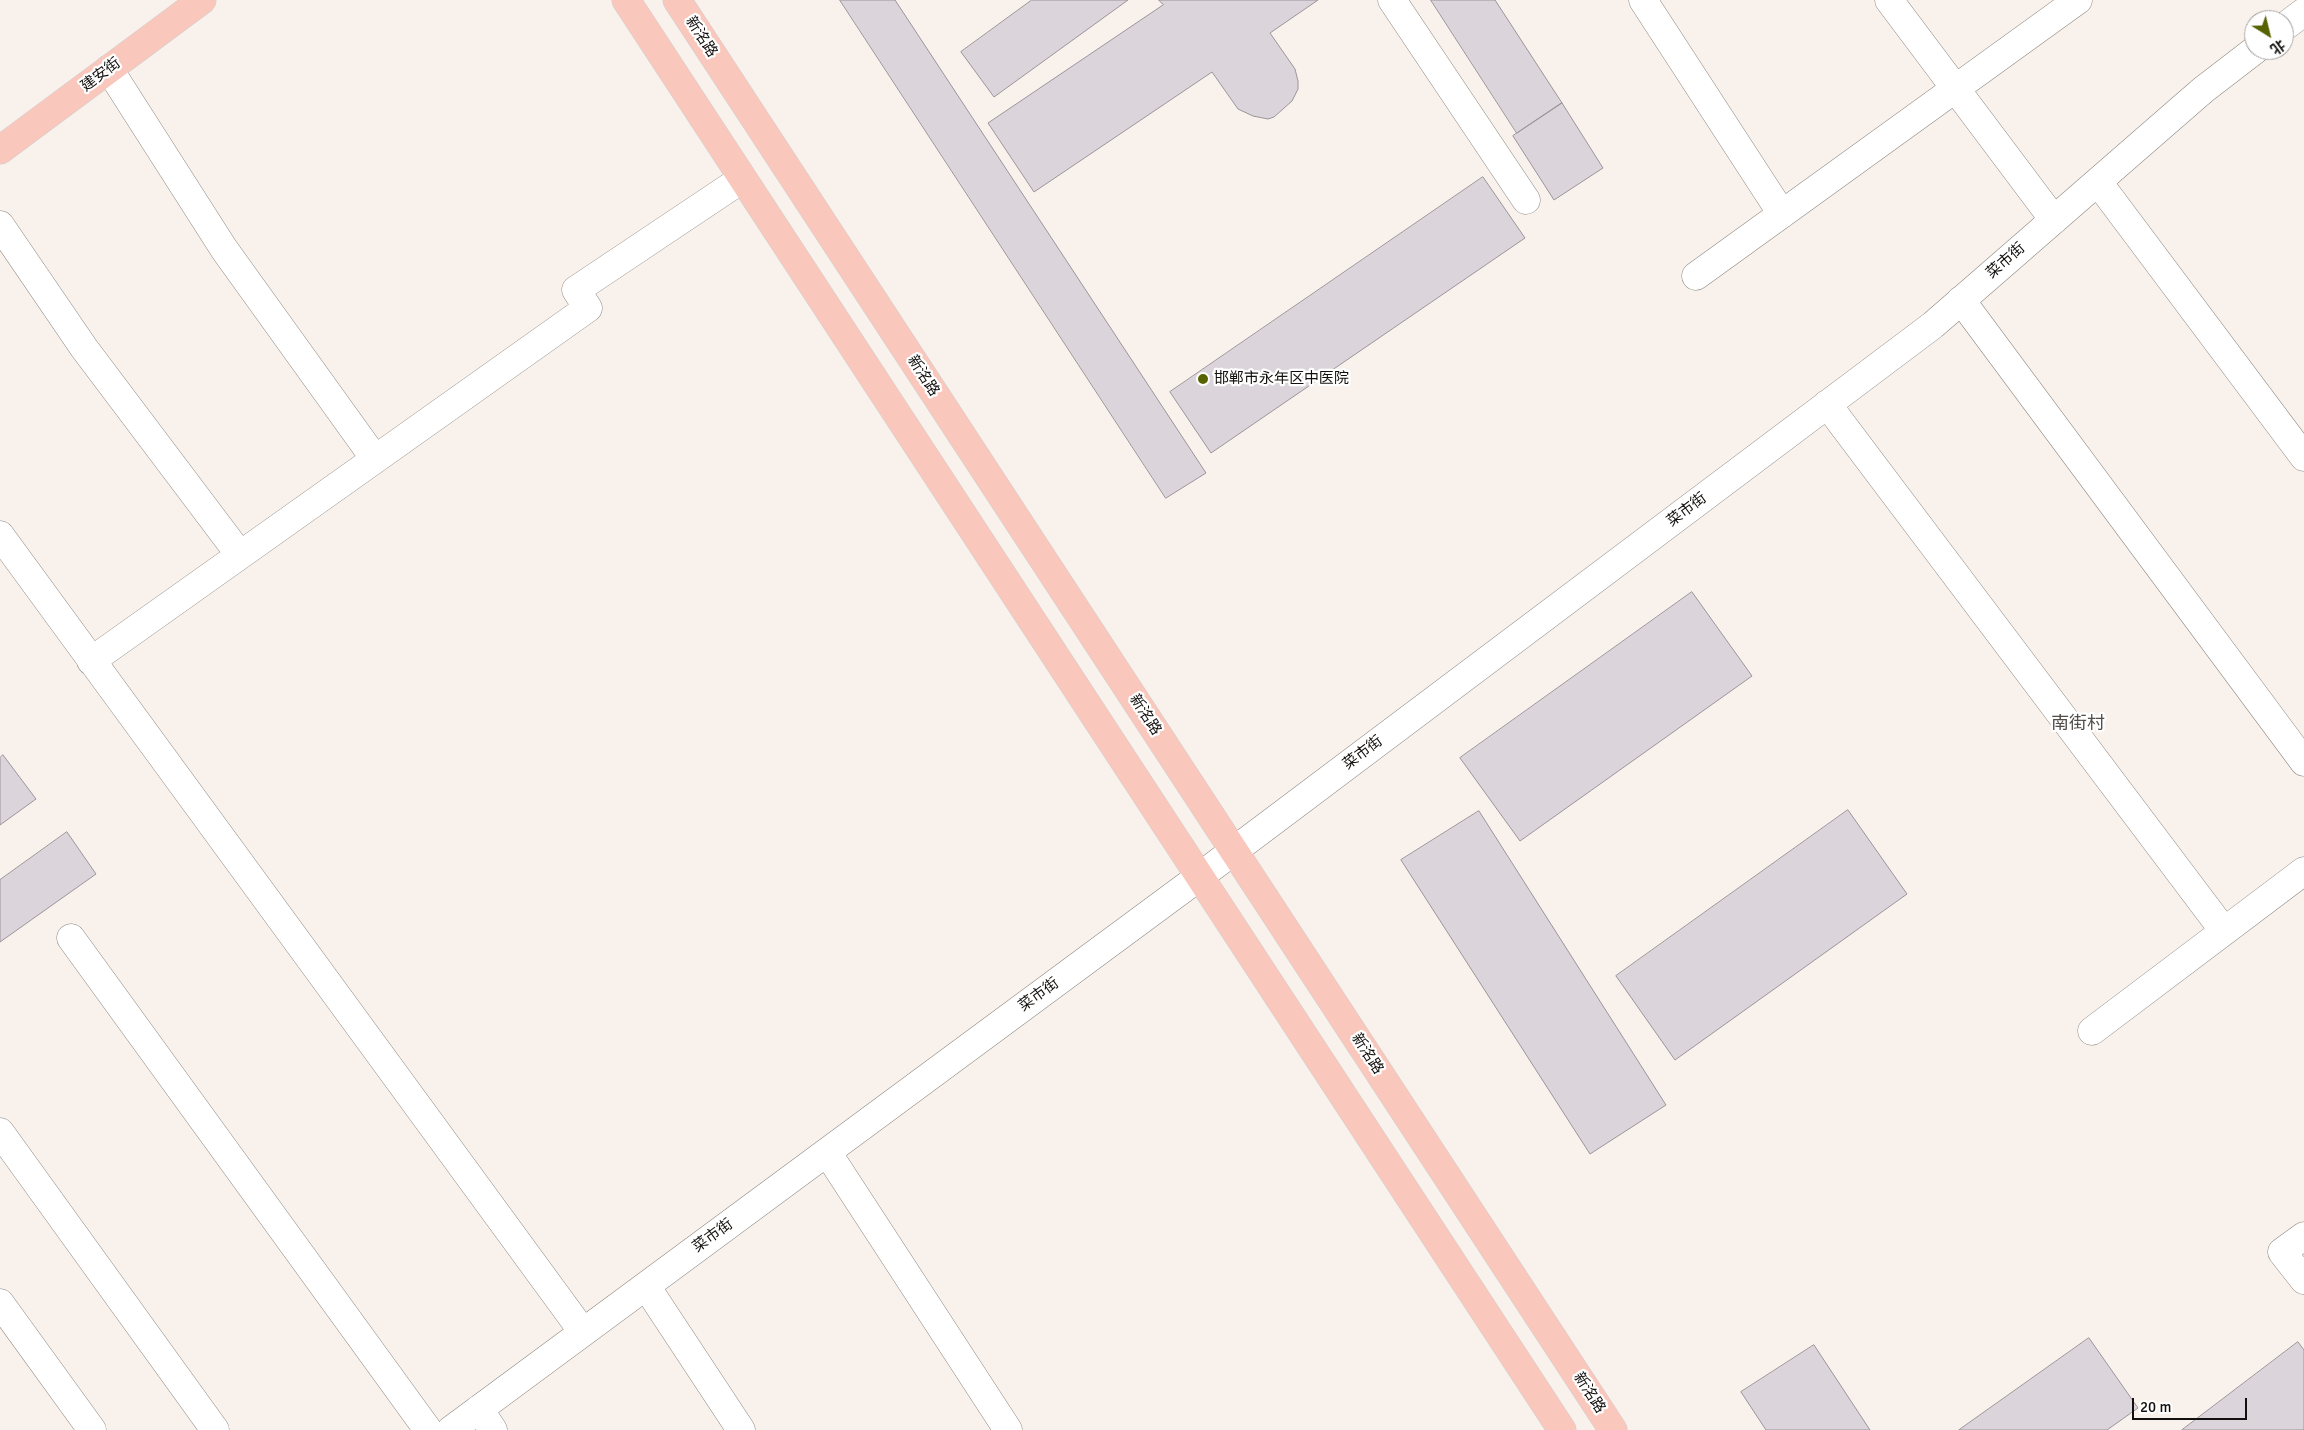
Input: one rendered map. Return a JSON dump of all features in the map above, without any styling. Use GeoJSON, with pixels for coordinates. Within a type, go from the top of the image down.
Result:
{"type":"FeatureCollection","features":[{"type":"Feature","properties":{"kind":"main road","name":"建安街"},"geometry":{"type":"LineString","coordinates":[[0,150],[202,0]]}},
{"type":"Feature","properties":{"kind":"main road"},"geometry":{"type":"LineString","coordinates":[[626,0],[1562,1430]]}},
{"type":"Feature","properties":{"kind":"main road","name":"新洺路"},"geometry":{"type":"LineString","coordinates":[[677,0],[1613,1430]]}},
{"type":"Feature","properties":{"kind":"street"},"geometry":{"type":"LineString","coordinates":[[1392,0],[1526,200]]}},
{"type":"Feature","properties":{"kind":"street"},"geometry":{"type":"LineString","coordinates":[[1643,0],[1782,214]]}},
{"type":"Feature","properties":{"kind":"street"},"geometry":{"type":"LineString","coordinates":[[1890,0],[2054,220]]}},
{"type":"Feature","properties":{"kind":"street"},"geometry":{"type":"LineString","coordinates":[[1696,276],[2078,0]]}},
{"type":"Feature","properties":{"kind":"street","name":"菜市街"},"geometry":{"type":"LineString","coordinates":[[451,1430],[486,1420],[583,1332],[1234,851],[1933,325],[2203,90],[2244,58]]}},
{"type":"Feature","properties":{"kind":"street"},"geometry":{"type":"LineString","coordinates":[[108,69],[224,249],[375,459]]}},
{"type":"Feature","properties":{"kind":"street"},"geometry":{"type":"LineString","coordinates":[[91,661],[588,308],[576,290],[742,179]]}},
{"type":"Feature","properties":{"kind":"street"},"geometry":{"type":"LineString","coordinates":[[2098,182],[2304,457]]}},
{"type":"Feature","properties":{"kind":"street"},"geometry":{"type":"LineString","coordinates":[[0,225],[84,348],[240,555]]}},
{"type":"Feature","properties":{"kind":"street"},"geometry":{"type":"LineString","coordinates":[[1962,300],[2304,762]]}},
{"type":"Feature","properties":{"kind":"street"},"geometry":{"type":"LineString","coordinates":[[1827,404],[2224,931]]}},
{"type":"Feature","properties":{"kind":"street"},"geometry":{"type":"LineString","coordinates":[[0,535],[583,1332]]}},
{"type":"Feature","properties":{"kind":"street"},"geometry":{"type":"LineString","coordinates":[[2092,1031],[2304,871]]}},
{"type":"Feature","properties":{"kind":"street"},"geometry":{"type":"LineString","coordinates":[[71,938],[428,1430]]}},
{"type":"Feature","properties":{"kind":"street"},"geometry":{"type":"LineString","coordinates":[[0,1132],[215,1430]]}},
{"type":"Feature","properties":{"kind":"street"},"geometry":{"type":"LineString","coordinates":[[828,1152],[1008,1430]]}},
{"type":"Feature","properties":{"kind":"street"},"geometry":{"type":"LineString","coordinates":[[2304,1236],[2282,1252],[2304,1280]]}},
{"type":"Feature","properties":{"kind":"street"},"geometry":{"type":"LineString","coordinates":[[646,1286],[741,1430]]}},
{"type":"Feature","properties":{"kind":"street"},"geometry":{"type":"LineString","coordinates":[[0,1303],[92,1430]]}},
{"type":"Feature","properties":{"kind":"building"},"geometry":{"type":"Polygon","coordinates":[[[840,0],[895,0],[1206,473],[1166,498],[840,0]]]}},
{"type":"Feature","properties":{"kind":"building"},"geometry":{"type":"Polygon","coordinates":[[[1032,0],[1128,0],[994,97],[961,52],[1032,0]]]}},
{"type":"Feature","properties":{"kind":"building"},"geometry":{"type":"Polygon","coordinates":[[[1159,0],[1318,0],[1270,33],[1295,69],[1298,89],[1292,101],[1274,117],[1268,119],[1253,116],[1238,109],[1212,72],[1034,192],[988,123],[1163,5],[1159,0]]]}},
{"type":"Feature","properties":{"kind":"building"},"geometry":{"type":"Polygon","coordinates":[[[1431,0],[1495,0],[1562,103],[1517,133],[1431,0]]]}},
{"type":"Feature","properties":{"kind":"building"},"geometry":{"type":"Polygon","coordinates":[[[1562,103],[1603,168],[1554,200],[1513,136],[1562,103]]]}},
{"type":"Feature","properties":{"kind":"building"},"geometry":{"type":"Polygon","coordinates":[[[1483,177],[1525,238],[1211,453],[1170,392],[1483,177]]]}},
{"type":"Feature","properties":{"kind":"building"},"geometry":{"type":"Polygon","coordinates":[[[1692,592],[1752,676],[1520,841],[1460,758],[1692,592]]]}},
{"type":"Feature","properties":{"kind":"building"},"geometry":{"type":"Polygon","coordinates":[[[3,755],[36,799],[0,825],[0,758],[3,755]]]}},
{"type":"Feature","properties":{"kind":"building"},"geometry":{"type":"Polygon","coordinates":[[[1848,810],[1907,894],[1675,1060],[1616,976],[1848,810]]]}},
{"type":"Feature","properties":{"kind":"building"},"geometry":{"type":"Polygon","coordinates":[[[1479,811],[1666,1105],[1590,1154],[1401,860],[1479,811]]]}},
{"type":"Feature","properties":{"kind":"building"},"geometry":{"type":"Polygon","coordinates":[[[67,832],[96,874],[0,942],[0,880],[67,832]]]}},
{"type":"Feature","properties":{"kind":"building"},"geometry":{"type":"Polygon","coordinates":[[[2089,1338],[2138,1408],[2107,1430],[1959,1430],[2089,1338]]]}},
{"type":"Feature","properties":{"kind":"building"},"geometry":{"type":"Polygon","coordinates":[[[2298,1342],[2304,1350],[2304,1430],[2182,1430],[2298,1342]]]}},
{"type":"Feature","properties":{"kind":"building"},"geometry":{"type":"Polygon","coordinates":[[[1814,1345],[1870,1430],[1766,1430],[1741,1392],[1814,1345]]]}},
{"type":"Feature","properties":{"kind":"place","name":"邯郸市永年区中医院"},"geometry":{"type":"Point","coordinates":[1203,379]}},
{"type":"Feature","properties":{"kind":"district","name":"南街村"},"geometry":{"type":"Point","coordinates":[2078,724]}}]}
